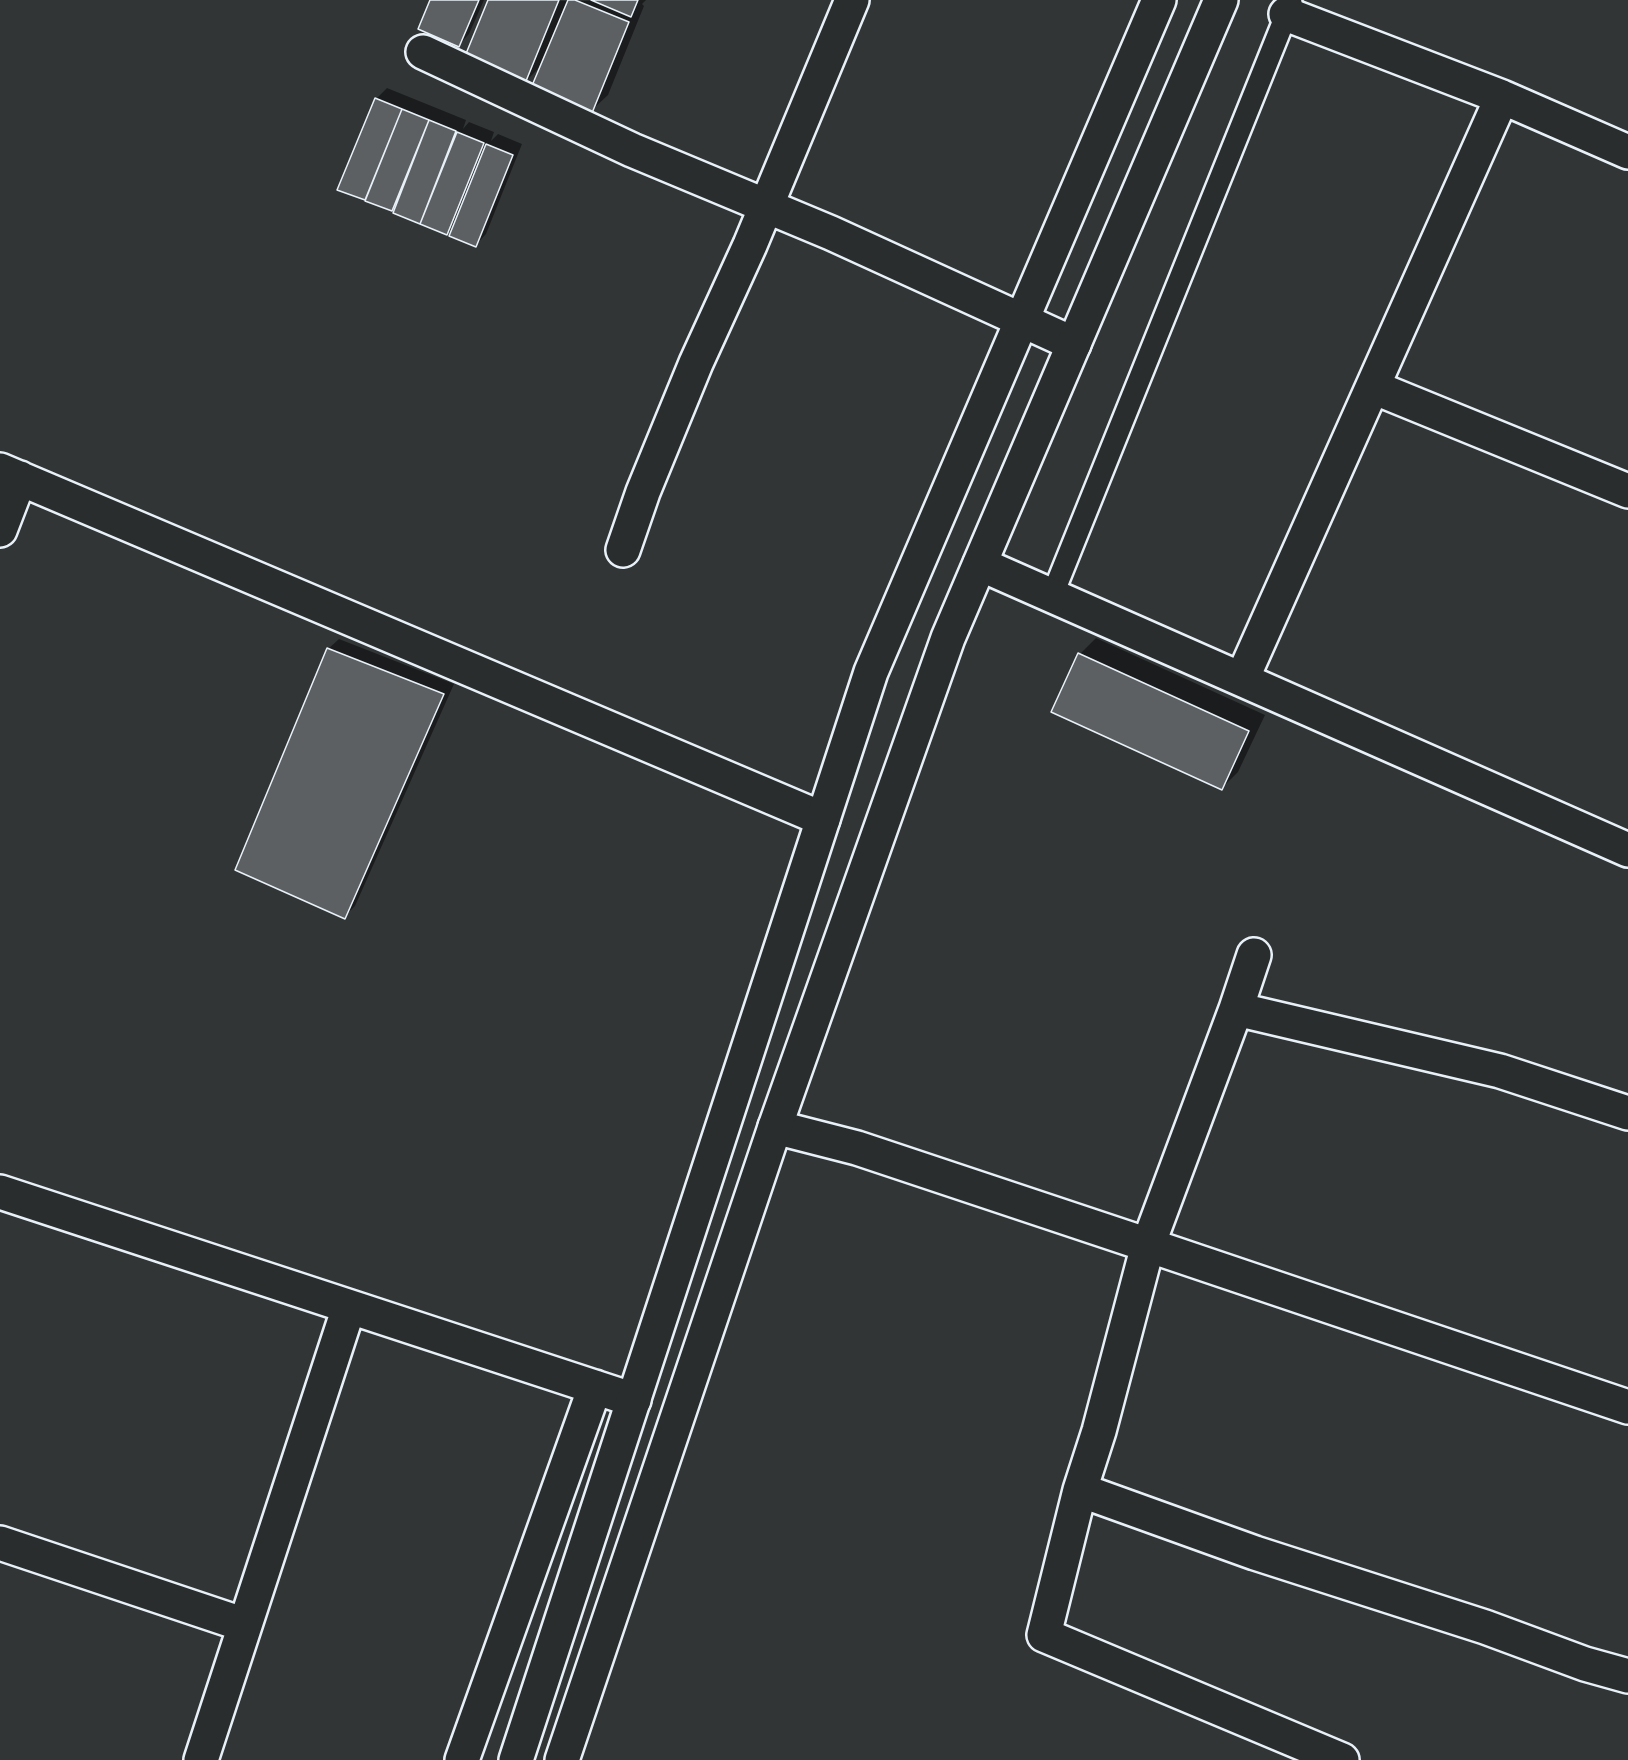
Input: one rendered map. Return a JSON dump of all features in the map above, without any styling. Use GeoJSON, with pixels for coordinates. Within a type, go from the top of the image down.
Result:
{"type":"FeatureCollection","features":[{"type":"Feature","properties":{"kind":"street"},"geometry":{"type":"LineString","coordinates":[[622,550],[643,492],[852,0]]}},
{"type":"Feature","properties":{"kind":"street"},"geometry":{"type":"LineString","coordinates":[[516,1760],[871,672],[1159,0]]}},
{"type":"Feature","properties":{"kind":"street"},"geometry":{"type":"LineString","coordinates":[[562,1760],[775,1127],[948,638],[1221,0]]}},
{"type":"Feature","properties":{"kind":"street"},"geometry":{"type":"LineString","coordinates":[[1289,7],[1628,152]]}},
{"type":"Feature","properties":{"kind":"street"},"geometry":{"type":"LineString","coordinates":[[423,52],[632,150],[765,205],[1074,344]]}},
{"type":"Feature","properties":{"kind":"street"},"geometry":{"type":"LineString","coordinates":[[1242,679],[1502,97]]}},
{"type":"Feature","properties":{"kind":"street"},"geometry":{"type":"LineString","coordinates":[[1373,387],[1628,491]]}},
{"type":"Feature","properties":{"kind":"street"},"geometry":{"type":"LineString","coordinates":[[0,530],[10,474],[823,819]]}},
{"type":"Feature","properties":{"kind":"street"},"geometry":{"type":"LineString","coordinates":[[980,564],[1628,850]]}},
{"type":"Feature","properties":{"kind":"street"},"geometry":{"type":"LineString","coordinates":[[1254,955],[1148,1245],[1099,1431],[1080,1490],[1044,1635],[1342,1760]]}},
{"type":"Feature","properties":{"kind":"street"},"geometry":{"type":"LineString","coordinates":[[1236,1009],[1500,1071],[1628,1113]]}},
{"type":"Feature","properties":{"kind":"street"},"geometry":{"type":"LineString","coordinates":[[775,1127],[857,1148],[1628,1407]]}},
{"type":"Feature","properties":{"kind":"street"},"geometry":{"type":"LineString","coordinates":[[0,1192],[634,1400]]}},
{"type":"Feature","properties":{"kind":"street"},"geometry":{"type":"LineString","coordinates":[[201,1760],[349,1306]]}},
{"type":"Feature","properties":{"kind":"street"},"geometry":{"type":"LineString","coordinates":[[462,1760],[595,1387]]}},
{"type":"Feature","properties":{"kind":"street"},"geometry":{"type":"LineString","coordinates":[[1080,1490],[1265,1556],[1485,1626],[1585,1664],[1628,1676]]}},
{"type":"Feature","properties":{"kind":"street"},"geometry":{"type":"LineString","coordinates":[[0,1543],[245,1625]]}},
{"type":"Feature","properties":{"kind":"lane"},"geometry":{"type":"LineString","coordinates":[[1052,596],[1289,7]]}},
{"type":"Feature","properties":{"kind":"building"},"geometry":{"type":"Polygon","coordinates":[[[430,0],[479,0],[459,47],[418,29],[430,0]]]}},
{"type":"Feature","properties":{"kind":"building"},"geometry":{"type":"Polygon","coordinates":[[[488,0],[559,0],[524,86],[463,61],[488,0]]]}},
{"type":"Feature","properties":{"kind":"building"},"geometry":{"type":"Polygon","coordinates":[[[568,0],[575,0],[629,22],[592,113],[531,88],[568,0]]]}},
{"type":"Feature","properties":{"kind":"building"},"geometry":{"type":"Polygon","coordinates":[[[591,0],[638,0],[631,17],[591,0]]]}},
{"type":"Feature","properties":{"kind":"building"},"geometry":{"type":"Polygon","coordinates":[[[375,98],[402,109],[365,200],[337,190],[375,98]]]}},
{"type":"Feature","properties":{"kind":"building"},"geometry":{"type":"Polygon","coordinates":[[[402,109],[429,120],[392,211],[365,201],[402,109]]]}},
{"type":"Feature","properties":{"kind":"building"},"geometry":{"type":"Polygon","coordinates":[[[429,120],[456,131],[420,224],[393,213],[429,120]]]}},
{"type":"Feature","properties":{"kind":"building"},"geometry":{"type":"Polygon","coordinates":[[[457,132],[484,143],[447,235],[420,224],[457,132]]]}},
{"type":"Feature","properties":{"kind":"building"},"geometry":{"type":"Polygon","coordinates":[[[486,144],[513,155],[476,247],[449,236],[486,144]]]}},
{"type":"Feature","properties":{"kind":"building"},"geometry":{"type":"Polygon","coordinates":[[[327,648],[444,694],[345,919],[235,870],[327,648]]]}},
{"type":"Feature","properties":{"kind":"building"},"geometry":{"type":"Polygon","coordinates":[[[1078,653],[1249,731],[1222,790],[1051,712],[1078,653]]]}}]}
